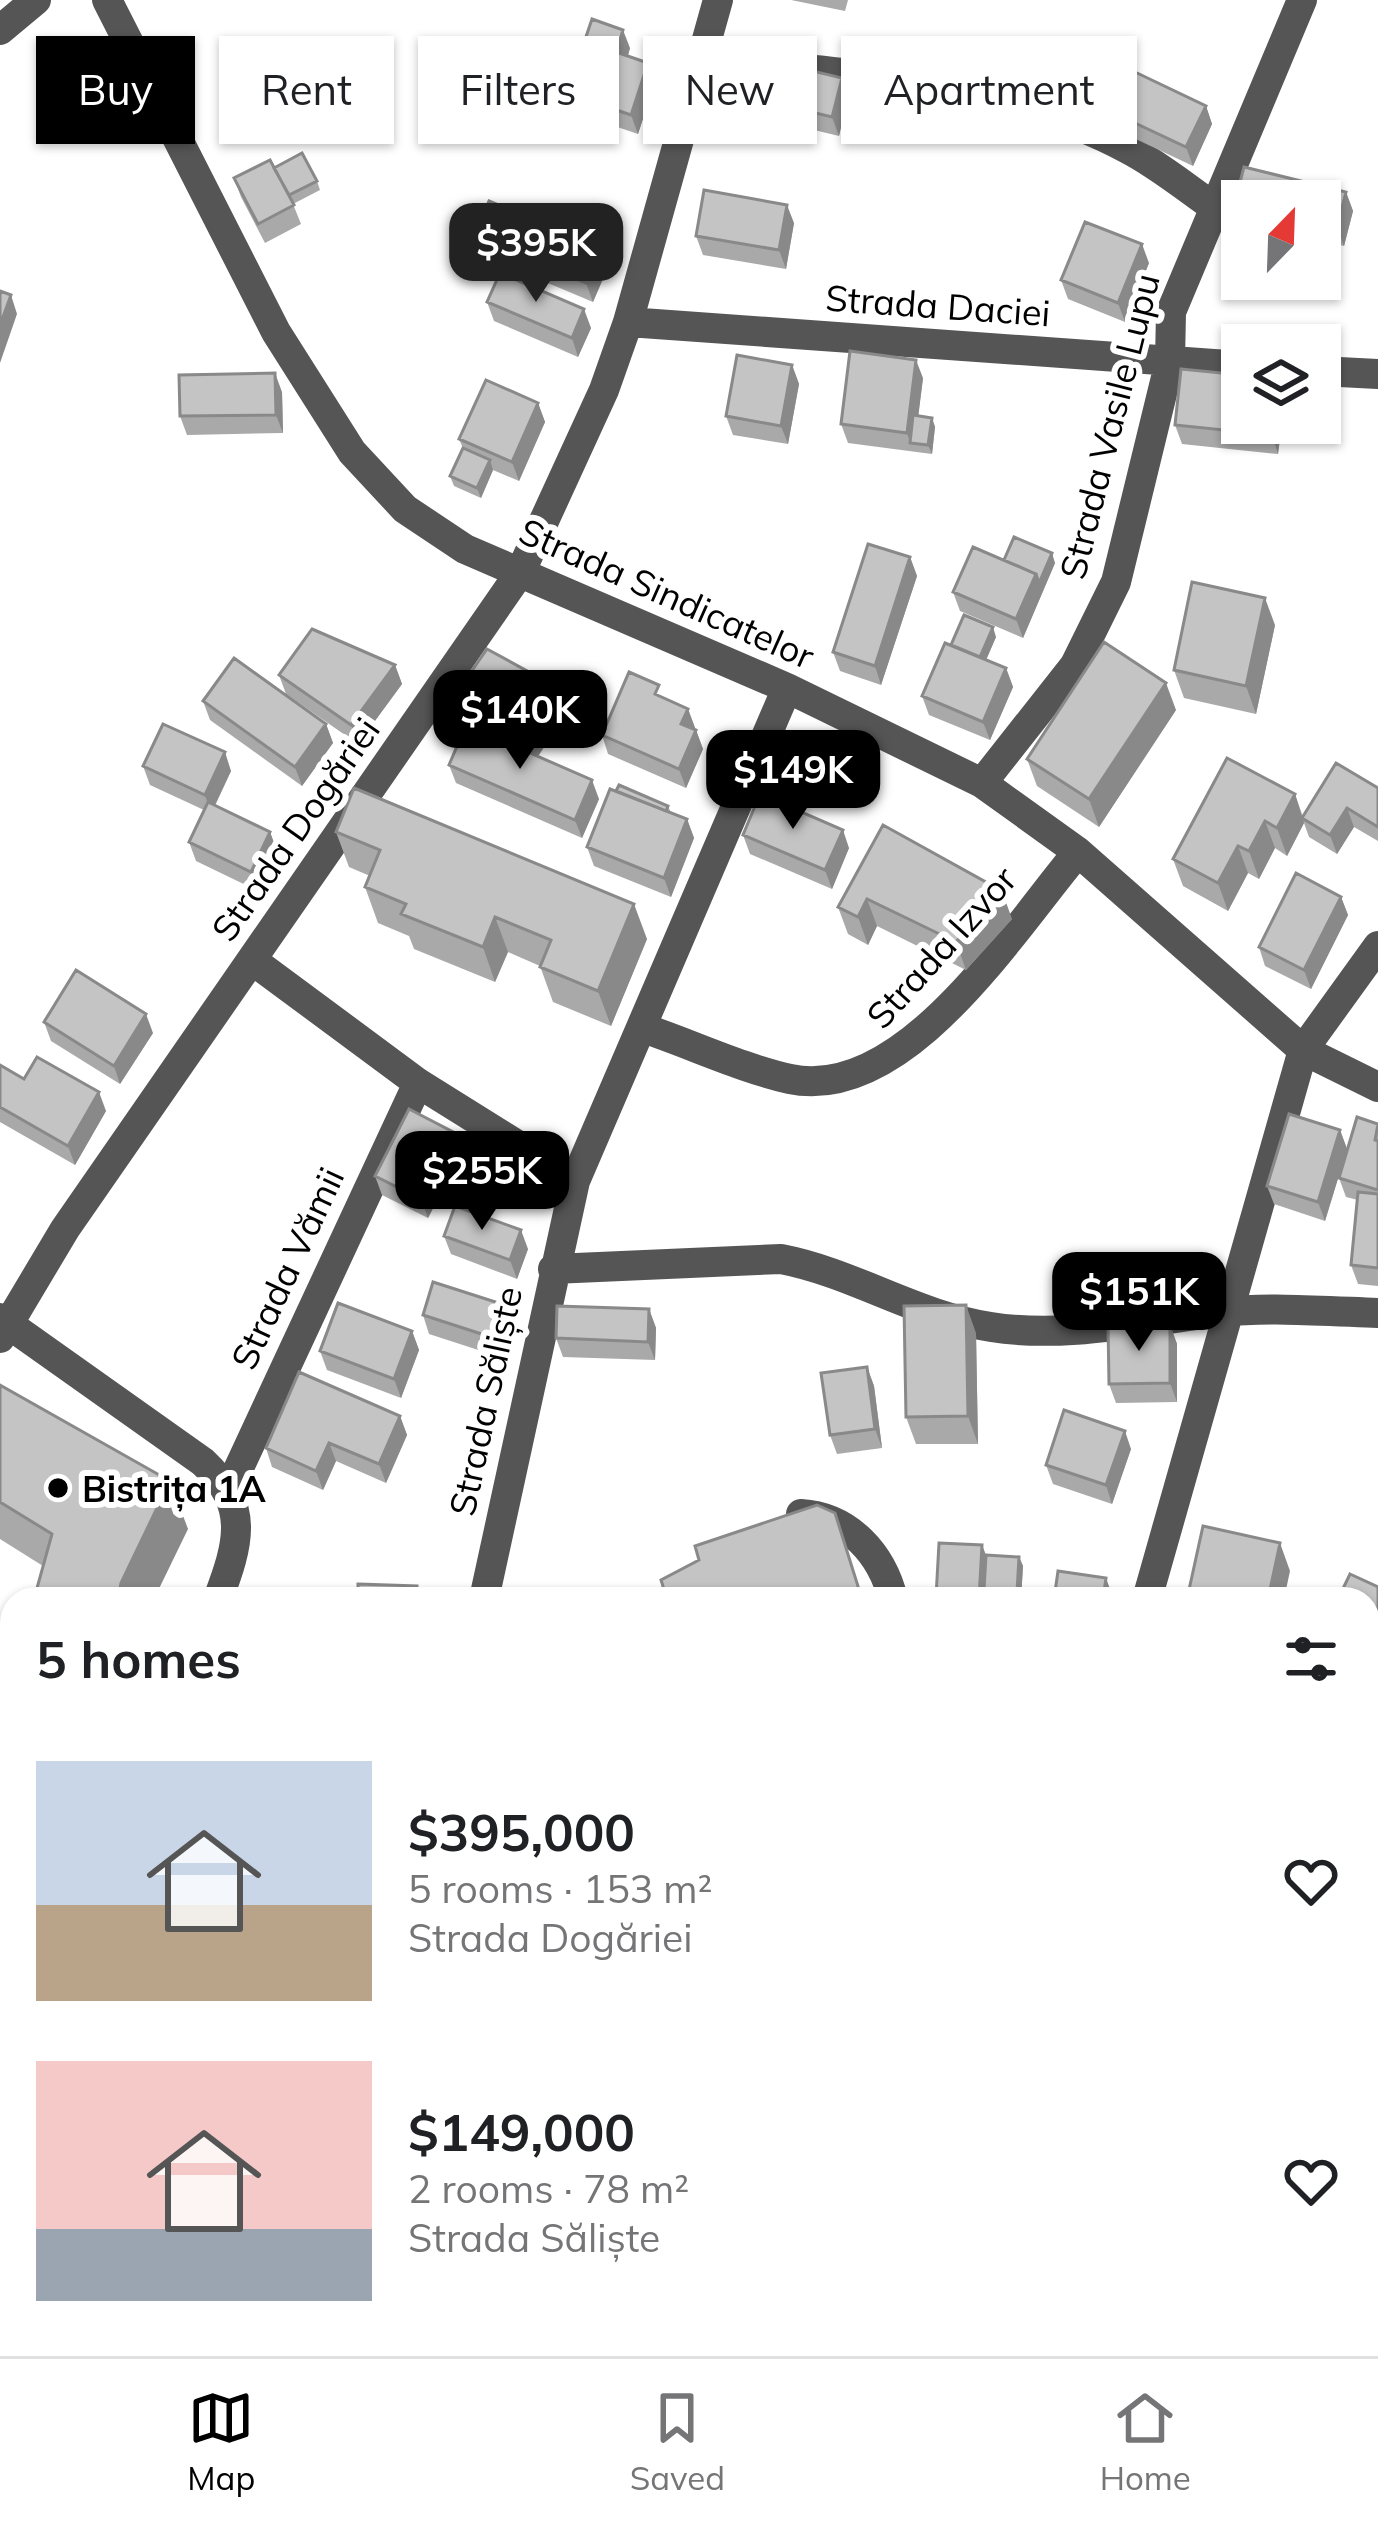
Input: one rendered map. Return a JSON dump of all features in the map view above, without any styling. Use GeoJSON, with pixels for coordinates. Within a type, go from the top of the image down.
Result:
{"type":"FeatureCollection","features":[{"type":"Feature","properties":{"kind":"street"},"geometry":{"type":"LineString","coordinates":[[0,30],[36,0]]}},
{"type":"Feature","properties":{"kind":"street","name":"Strada Sindicatelor"},"geometry":{"type":"LineString","coordinates":[[107,0],[276,332],[352,452],[405,509],[465,549],[787,688],[982,783],[1078,852],[1303,1050],[1378,1087]]}},
{"type":"Feature","properties":{"kind":"street","name":"Strada Dogăriei"},"geometry":{"type":"LineString","coordinates":[[707,36],[718,0]]}},
{"type":"Feature","properties":{"kind":"street","name":"Strada Vasile Lupu"},"geometry":{"type":"LineString","coordinates":[[982,783],[1075,665],[1116,582],[1170,361],[1171,312],[1211,205],[1302,0]]}},
{"type":"Feature","properties":{"kind":"street"},"geometry":{"type":"LineString","coordinates":[[817,71],[874,77],[1061,119],[1129,149],[1211,205]]}},
{"type":"Feature","properties":{"kind":"street","name":"Strada Dogăriei"},"geometry":{"type":"LineString","coordinates":[[3,1327],[65,1228],[521,571],[604,390],[628,322],[677,144]]}},
{"type":"Feature","properties":{"kind":"street","name":"Strada Daciei"},"geometry":{"type":"LineString","coordinates":[[628,322],[1221,365]]}},
{"type":"Feature","properties":{"kind":"street"},"geometry":{"type":"LineString","coordinates":[[1341,371],[1378,374]]}},
{"type":"Feature","properties":{"kind":"street","name":"Strada Săliște"},"geometry":{"type":"LineString","coordinates":[[487,1587],[575,1181],[787,688]]}},
{"type":"Feature","properties":{"kind":"street","name":"Strada Izvor"},"geometry":{"type":"LineString","coordinates":[[643,1028],[791,1079],[832,1082],[862,1073],[919,1039],[1078,852]]}},
{"type":"Feature","properties":{"kind":"street"},"geometry":{"type":"LineString","coordinates":[[1150,1587],[1303,1050],[1378,946]]}},
{"type":"Feature","properties":{"kind":"street"},"geometry":{"type":"LineString","coordinates":[[252,960],[418,1083],[575,1181]]}},
{"type":"Feature","properties":{"kind":"street","name":"Strada Vămii"},"geometry":{"type":"LineString","coordinates":[[230,1486],[418,1083]]}},
{"type":"Feature","properties":{"kind":"street"},"geometry":{"type":"LineString","coordinates":[[553,1269],[781,1259],[812,1265],[929,1312],[1029,1330],[1229,1312],[1378,1313]]}},
{"type":"Feature","properties":{"kind":"street"},"geometry":{"type":"LineString","coordinates":[[3,1327],[203,1462],[230,1486],[237,1516],[221,1587]]}},
{"type":"Feature","properties":{"kind":"street"},"geometry":{"type":"LineString","coordinates":[[778,1520],[820,1516],[844,1525],[879,1560],[889,1587]]}},
{"type":"Feature","properties":{"kind":"building"},"geometry":{"type":"Polygon","coordinates":[[[592,19],[623,30],[619,43],[619,36],[586,36],[592,19]]]}},
{"type":"Feature","properties":{"kind":"building"},"geometry":{"type":"Polygon","coordinates":[[[619,53],[643,61],[643,78],[631,115],[619,111],[619,53]]]}},
{"type":"Feature","properties":{"kind":"building"},"geometry":{"type":"Polygon","coordinates":[[[817,72],[841,78],[832,117],[817,113],[817,72]]]}},
{"type":"Feature","properties":{"kind":"building"},"geometry":{"type":"Polygon","coordinates":[[[1137,73],[1206,106],[1186,147],[1137,124],[1137,73]]]}},
{"type":"Feature","properties":{"kind":"building"},"geometry":{"type":"Polygon","coordinates":[[[302,153],[317,181],[289,195],[274,168],[302,153]]]}},
{"type":"Feature","properties":{"kind":"building"},"geometry":{"type":"Polygon","coordinates":[[[270,160],[294,205],[258,224],[234,178],[270,160]]]}},
{"type":"Feature","properties":{"kind":"building"},"geometry":{"type":"Polygon","coordinates":[[[1244,167],[1297,180],[1241,180],[1244,167]]]}},
{"type":"Feature","properties":{"kind":"building"},"geometry":{"type":"Polygon","coordinates":[[[704,190],[787,205],[779,250],[696,236],[704,190]]]}},
{"type":"Feature","properties":{"kind":"building"},"geometry":{"type":"Polygon","coordinates":[[[489,201],[601,248],[586,283],[474,236],[489,201]]]}},
{"type":"Feature","properties":{"kind":"building"},"geometry":{"type":"Polygon","coordinates":[[[1085,222],[1142,244],[1118,303],[1061,280],[1085,222]]]}},
{"type":"Feature","properties":{"kind":"building"},"geometry":{"type":"Polygon","coordinates":[[[500,273],[584,309],[572,338],[487,302],[500,273]]]}},
{"type":"Feature","properties":{"kind":"building"},"geometry":{"type":"Polygon","coordinates":[[[0,291],[11,295],[0,325],[0,291]]]}},
{"type":"Feature","properties":{"kind":"building"},"geometry":{"type":"Polygon","coordinates":[[[850,351],[916,360],[907,433],[841,424],[850,351]]]}},
{"type":"Feature","properties":{"kind":"building"},"geometry":{"type":"Polygon","coordinates":[[[737,355],[792,365],[781,426],[726,416],[737,355]]]}},
{"type":"Feature","properties":{"kind":"building"},"geometry":{"type":"Polygon","coordinates":[[[1181,369],[1221,373],[1221,430],[1175,425],[1181,369]]]}},
{"type":"Feature","properties":{"kind":"building"},"geometry":{"type":"Polygon","coordinates":[[[275,373],[276,415],[180,416],[179,375],[275,373]]]}},
{"type":"Feature","properties":{"kind":"building"},"geometry":{"type":"Polygon","coordinates":[[[486,380],[538,403],[512,462],[459,439],[486,380]]]}},
{"type":"Feature","properties":{"kind":"building"},"geometry":{"type":"Polygon","coordinates":[[[913,415],[932,418],[928,445],[910,443],[913,415]]]}},
{"type":"Feature","properties":{"kind":"building"},"geometry":{"type":"Polygon","coordinates":[[[463,448],[490,460],[477,488],[450,476],[463,448]]]}},
{"type":"Feature","properties":{"kind":"building"},"geometry":{"type":"Polygon","coordinates":[[[1014,537],[1052,553],[1039,583],[1036,574],[1004,560],[1014,537]]]}},
{"type":"Feature","properties":{"kind":"building"},"geometry":{"type":"Polygon","coordinates":[[[868,544],[910,557],[875,666],[833,652],[868,544]]]}},
{"type":"Feature","properties":{"kind":"building"},"geometry":{"type":"Polygon","coordinates":[[[973,547],[1036,574],[1016,619],[953,592],[973,547]]]}},
{"type":"Feature","properties":{"kind":"building"},"geometry":{"type":"Polygon","coordinates":[[[1192,582],[1265,598],[1246,686],[1174,670],[1192,582]]]}},
{"type":"Feature","properties":{"kind":"building"},"geometry":{"type":"Polygon","coordinates":[[[964,615],[993,627],[980,657],[951,645],[964,615]]]}},
{"type":"Feature","properties":{"kind":"building"},"geometry":{"type":"Polygon","coordinates":[[[312,629],[395,665],[351,725],[279,675],[312,629]]]}},
{"type":"Feature","properties":{"kind":"building"},"geometry":{"type":"Polygon","coordinates":[[[1104,642],[1166,683],[1089,799],[1027,759],[1104,642]]]}},
{"type":"Feature","properties":{"kind":"building"},"geometry":{"type":"Polygon","coordinates":[[[945,643],[1006,668],[983,722],[922,696],[945,643]]]}},
{"type":"Feature","properties":{"kind":"building"},"geometry":{"type":"Polygon","coordinates":[[[487,649],[562,690],[526,745],[477,721],[451,701],[487,649]]]}},
{"type":"Feature","properties":{"kind":"building"},"geometry":{"type":"Polygon","coordinates":[[[234,658],[326,724],[295,767],[203,701],[234,658]]]}},
{"type":"Feature","properties":{"kind":"building"},"geometry":{"type":"Polygon","coordinates":[[[629,672],[659,685],[655,694],[688,709],[681,724],[696,730],[679,769],[602,735],[629,672]]]}},
{"type":"Feature","properties":{"kind":"building"},"geometry":{"type":"Polygon","coordinates":[[[163,724],[225,752],[205,795],[143,766],[163,724]]]}},
{"type":"Feature","properties":{"kind":"building"},"geometry":{"type":"Polygon","coordinates":[[[466,725],[592,780],[575,820],[449,765],[466,725]]]}},
{"type":"Feature","properties":{"kind":"building"},"geometry":{"type":"Polygon","coordinates":[[[1227,758],[1295,794],[1277,828],[1265,821],[1249,851],[1238,846],[1218,883],[1173,859],[1227,758]]]}},
{"type":"Feature","properties":{"kind":"building"},"geometry":{"type":"Polygon","coordinates":[[[1336,763],[1378,788],[1378,827],[1347,808],[1330,835],[1302,818],[1336,763]]]}},
{"type":"Feature","properties":{"kind":"building"},"geometry":{"type":"Polygon","coordinates":[[[619,785],[668,806],[666,811],[616,791],[619,785]]]}},
{"type":"Feature","properties":{"kind":"building"},"geometry":{"type":"Polygon","coordinates":[[[354,788],[634,904],[598,991],[540,967],[551,940],[495,917],[483,947],[401,914],[406,904],[365,887],[380,850],[336,832],[354,788]]]}},
{"type":"Feature","properties":{"kind":"building"},"geometry":{"type":"Polygon","coordinates":[[[610,789],[687,819],[664,878],[587,847],[610,789]]]}},
{"type":"Feature","properties":{"kind":"building"},"geometry":{"type":"Polygon","coordinates":[[[760,794],[843,830],[825,870],[743,835],[760,794]]]}},
{"type":"Feature","properties":{"kind":"building"},"geometry":{"type":"Polygon","coordinates":[[[208,802],[270,832],[251,872],[189,842],[208,802]]]}},
{"type":"Feature","properties":{"kind":"building"},"geometry":{"type":"Polygon","coordinates":[[[883,825],[1002,891],[956,942],[867,899],[858,917],[838,907],[883,825]]]}},
{"type":"Feature","properties":{"kind":"building"},"geometry":{"type":"Polygon","coordinates":[[[1296,873],[1341,897],[1304,970],[1259,947],[1296,873]]]}},
{"type":"Feature","properties":{"kind":"building"},"geometry":{"type":"Polygon","coordinates":[[[76,970],[146,1014],[114,1066],[44,1022],[76,970]]]}},
{"type":"Feature","properties":{"kind":"building"},"geometry":{"type":"Polygon","coordinates":[[[37,1057],[99,1092],[68,1146],[0,1107],[0,1065],[24,1079],[37,1057]]]}},
{"type":"Feature","properties":{"kind":"building"},"geometry":{"type":"Polygon","coordinates":[[[409,1109],[455,1133],[421,1199],[375,1176],[409,1109]]]}},
{"type":"Feature","properties":{"kind":"building"},"geometry":{"type":"Polygon","coordinates":[[[1289,1114],[1340,1130],[1318,1202],[1267,1186],[1289,1114]]]}},
{"type":"Feature","properties":{"kind":"building"},"geometry":{"type":"Polygon","coordinates":[[[1357,1117],[1378,1124],[1378,1190],[1339,1178],[1357,1117]]]}},
{"type":"Feature","properties":{"kind":"building"},"geometry":{"type":"Polygon","coordinates":[[[1358,1192],[1378,1194],[1378,1268],[1351,1265],[1358,1192]]]}},
{"type":"Feature","properties":{"kind":"building"},"geometry":{"type":"Polygon","coordinates":[[[455,1206],[521,1230],[510,1260],[444,1236],[455,1206]]]}},
{"type":"Feature","properties":{"kind":"building"},"geometry":{"type":"Polygon","coordinates":[[[433,1282],[508,1306],[497,1339],[423,1315],[433,1282]]]}},
{"type":"Feature","properties":{"kind":"building"},"geometry":{"type":"Polygon","coordinates":[[[338,1303],[412,1331],[394,1379],[320,1351],[338,1303]]]}},
{"type":"Feature","properties":{"kind":"building"},"geometry":{"type":"Polygon","coordinates":[[[966,1305],[968,1416],[906,1417],[904,1306],[966,1305]]]}},
{"type":"Feature","properties":{"kind":"building"},"geometry":{"type":"Polygon","coordinates":[[[557,1306],[649,1309],[648,1342],[556,1338],[557,1306]]]}},
{"type":"Feature","properties":{"kind":"building"},"geometry":{"type":"Polygon","coordinates":[[[1108,1325],[1170,1325],[1170,1383],[1109,1384],[1108,1325]]]}},
{"type":"Feature","properties":{"kind":"building"},"geometry":{"type":"Polygon","coordinates":[[[867,1367],[875,1429],[830,1435],[821,1373],[867,1367]]]}},
{"type":"Feature","properties":{"kind":"building"},"geometry":{"type":"Polygon","coordinates":[[[299,1372],[400,1416],[379,1464],[329,1443],[316,1471],[266,1448],[299,1372]]]}},
{"type":"Feature","properties":{"kind":"building","name":"Bistrița 1A"},"geometry":{"type":"Polygon","coordinates":[[[0,1385],[170,1481],[120,1587],[37,1587],[52,1534],[0,1502],[0,1385]]]}},
{"type":"Feature","properties":{"kind":"building"},"geometry":{"type":"Polygon","coordinates":[[[1064,1410],[1125,1431],[1106,1485],[1046,1465],[1064,1410]]]}},
{"type":"Feature","properties":{"kind":"building"},"geometry":{"type":"Polygon","coordinates":[[[817,1505],[835,1513],[858,1587],[663,1587],[661,1580],[699,1560],[695,1546],[817,1505]]]}},
{"type":"Feature","properties":{"kind":"building"},"geometry":{"type":"Polygon","coordinates":[[[1203,1526],[1280,1543],[1271,1587],[1190,1587],[1203,1526]]]}},
{"type":"Feature","properties":{"kind":"building"},"geometry":{"type":"Polygon","coordinates":[[[939,1543],[982,1545],[980,1587],[937,1587],[939,1543]]]}},
{"type":"Feature","properties":{"kind":"building"},"geometry":{"type":"Polygon","coordinates":[[[986,1555],[1019,1557],[1017,1587],[984,1587],[986,1555]]]}},
{"type":"Feature","properties":{"kind":"building"},"geometry":{"type":"Polygon","coordinates":[[[1058,1571],[1106,1578],[1105,1587],[1056,1587],[1058,1571]]]}},
{"type":"Feature","properties":{"kind":"building"},"geometry":{"type":"Polygon","coordinates":[[[1350,1574],[1378,1587],[1344,1587],[1350,1574]]]}},
{"type":"Feature","properties":{"kind":"building"},"geometry":{"type":"Polygon","coordinates":[[[358,1584],[417,1586],[417,1587],[358,1584]]]}},
{"type":"Feature","properties":{"kind":"place","name":"Bistrița 1A"},"geometry":{"type":"Point","coordinates":[58,1488]}}]}
